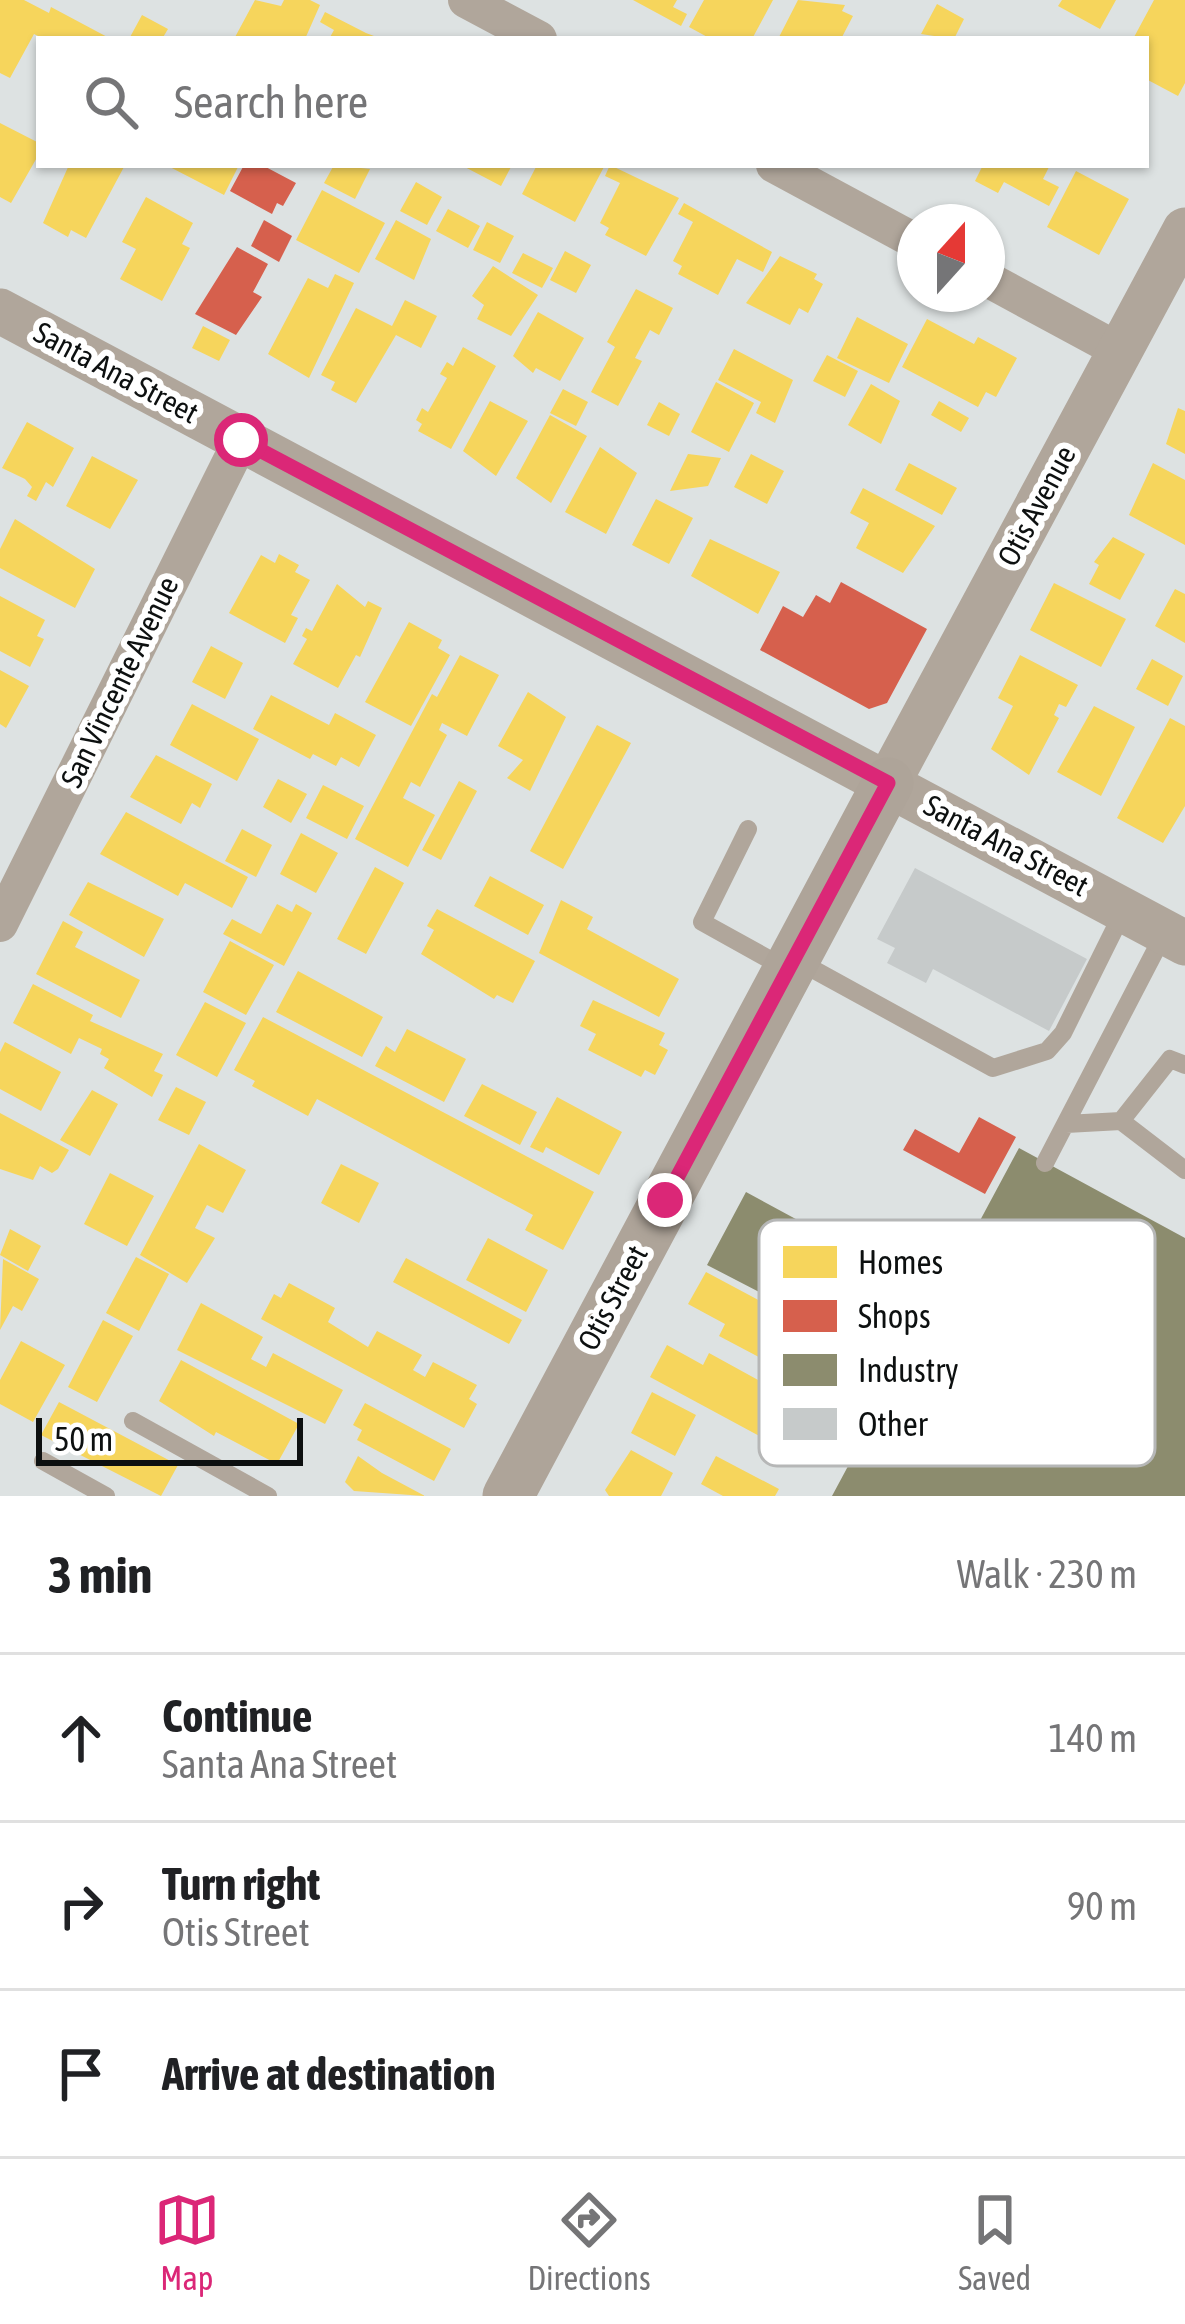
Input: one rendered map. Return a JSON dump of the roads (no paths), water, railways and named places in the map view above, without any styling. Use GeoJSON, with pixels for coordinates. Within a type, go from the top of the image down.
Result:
{"type":"FeatureCollection","features":[{"type":"Feature","properties":{"kind":"main road","name":"Otis Street"},"geometry":{"type":"LineString","coordinates":[[508,1496],[888,783]]}},
{"type":"Feature","properties":{"kind":"street"},"geometry":{"type":"LineString","coordinates":[[466,0],[533,36]]}},
{"type":"Feature","properties":{"kind":"street"},"geometry":{"type":"LineString","coordinates":[[780,168],[897,231]]}},
{"type":"Feature","properties":{"kind":"street","name":"Otis Avenue"},"geometry":{"type":"LineString","coordinates":[[888,783],[1185,230]]}},
{"type":"Feature","properties":{"kind":"street"},"geometry":{"type":"LineString","coordinates":[[1005,289],[1120,351]]}},
{"type":"Feature","properties":{"kind":"street","name":"Santa Ana Street"},"geometry":{"type":"LineString","coordinates":[[0,311],[1175,938]]}},
{"type":"Feature","properties":{"kind":"street","name":"San Vincente Avenue"},"geometry":{"type":"LineString","coordinates":[[0,924],[241,440]]}},
{"type":"Feature","properties":{"kind":"lane"},"geometry":{"type":"LineString","coordinates":[[748,829],[702,922],[992,1068],[1047,1051],[1063,1033],[1124,910]]}},
{"type":"Feature","properties":{"kind":"lane"},"geometry":{"type":"LineString","coordinates":[[1046,1162],[1175,938]]}},
{"type":"Feature","properties":{"kind":"lane"},"geometry":{"type":"LineString","coordinates":[[1121,1121],[1161,1067],[1170,1059],[1185,1064]]}},
{"type":"Feature","properties":{"kind":"lane"},"geometry":{"type":"LineString","coordinates":[[1066,1124],[1121,1121],[1185,1170]]}},
{"type":"Feature","properties":{"kind":"lane"},"geometry":{"type":"LineString","coordinates":[[133,1421],[268,1496]]}},
{"type":"Feature","properties":{"kind":"lane"},"geometry":{"type":"LineString","coordinates":[[43,1461],[106,1496]]}}]}
